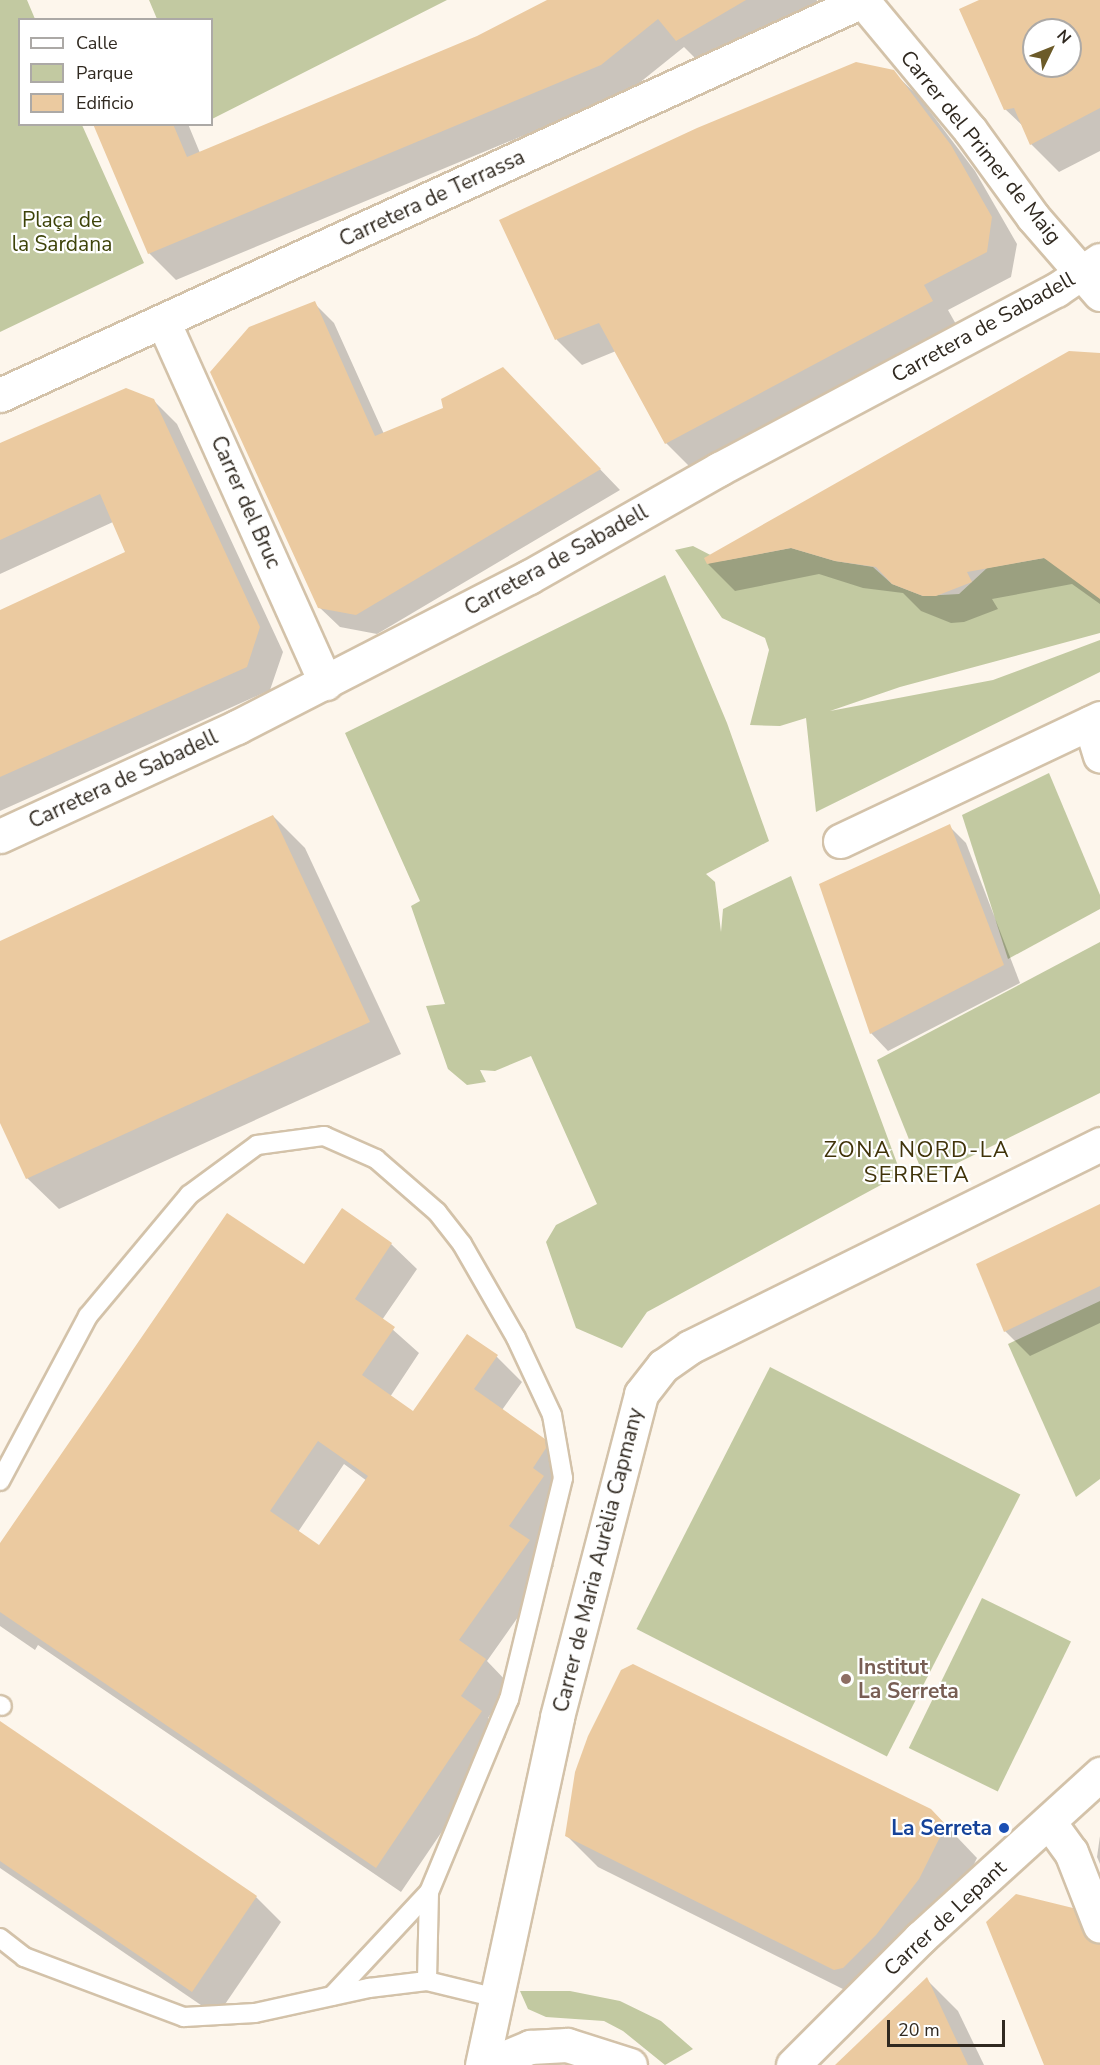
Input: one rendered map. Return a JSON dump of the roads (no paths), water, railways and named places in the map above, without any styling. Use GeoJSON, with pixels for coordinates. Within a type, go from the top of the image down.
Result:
{"type":"FeatureCollection","features":[{"type":"Feature","properties":{"kind":"street","name":"Carrer del Primer de Maig"},"geometry":{"type":"LineString","coordinates":[[863,0],[970,130],[1033,217],[1094,275]]}},
{"type":"Feature","properties":{"kind":"street","name":"Carretera de Terrassa"},"geometry":{"type":"LineString","coordinates":[[0,395],[863,0]]}},
{"type":"Feature","properties":{"kind":"street","name":"Carretera de Sabadell"},"geometry":{"type":"LineString","coordinates":[[0,836],[326,683],[1094,275]]}},
{"type":"Feature","properties":{"kind":"street","name":"Carrer del Bruc"},"geometry":{"type":"LineString","coordinates":[[163,321],[326,683]]}},
{"type":"Feature","properties":{"kind":"street"},"geometry":{"type":"LineString","coordinates":[[840,841],[1095,721],[1100,754]]}},
{"type":"Feature","properties":{"kind":"street","name":"Carrer de Maria Aurèlia Capmany"},"geometry":{"type":"LineString","coordinates":[[482,2065],[557,1717],[641,1394],[663,1366],[690,1347],[1100,1144]]}},
{"type":"Feature","properties":{"kind":"street","name":"Carrer de Lepant"},"geometry":{"type":"LineString","coordinates":[[793,2065],[920,1938],[1100,1774]]}},
{"type":"Feature","properties":{"kind":"street"},"geometry":{"type":"LineString","coordinates":[[1049,1822],[1071,1852],[1100,1926]]}},
{"type":"Feature","properties":{"kind":"street"},"geometry":{"type":"LineString","coordinates":[[487,2065],[530,2047],[567,2045],[630,2065]]}},
{"type":"Feature","properties":{"kind":"lane"},"geometry":{"type":"LineString","coordinates":[[0,1481],[88,1316],[189,1195],[257,1145],[324,1136],[376,1159],[437,1212],[462,1244],[516,1338],[552,1415],[563,1478],[509,1698],[429,1892],[332,1996]]}},
{"type":"Feature","properties":{"kind":"lane"},"geometry":{"type":"LineString","coordinates":[[427,1981],[429,1892]]}},
{"type":"Feature","properties":{"kind":"lane"},"geometry":{"type":"LineString","coordinates":[[0,1938],[24,1957],[184,2017],[255,2013],[332,1996],[427,1981],[497,1998]]}},
{"type":"Feature","properties":{"kind":"place","name":"Institut La Serreta"},"geometry":{"type":"Point","coordinates":[846,1679]}},
{"type":"Feature","properties":{"kind":"place","name":"La Serreta"},"geometry":{"type":"Point","coordinates":[1004,1828]}},
{"type":"Feature","properties":{"kind":"district","name":"ZONA NORD-LA SERRETA"},"geometry":{"type":"Point","coordinates":[917,1162]}},
{"type":"Feature","properties":{"kind":"park label","name":"Plaça de la Sardana"},"geometry":{"type":"Point","coordinates":[62,232]}}]}
